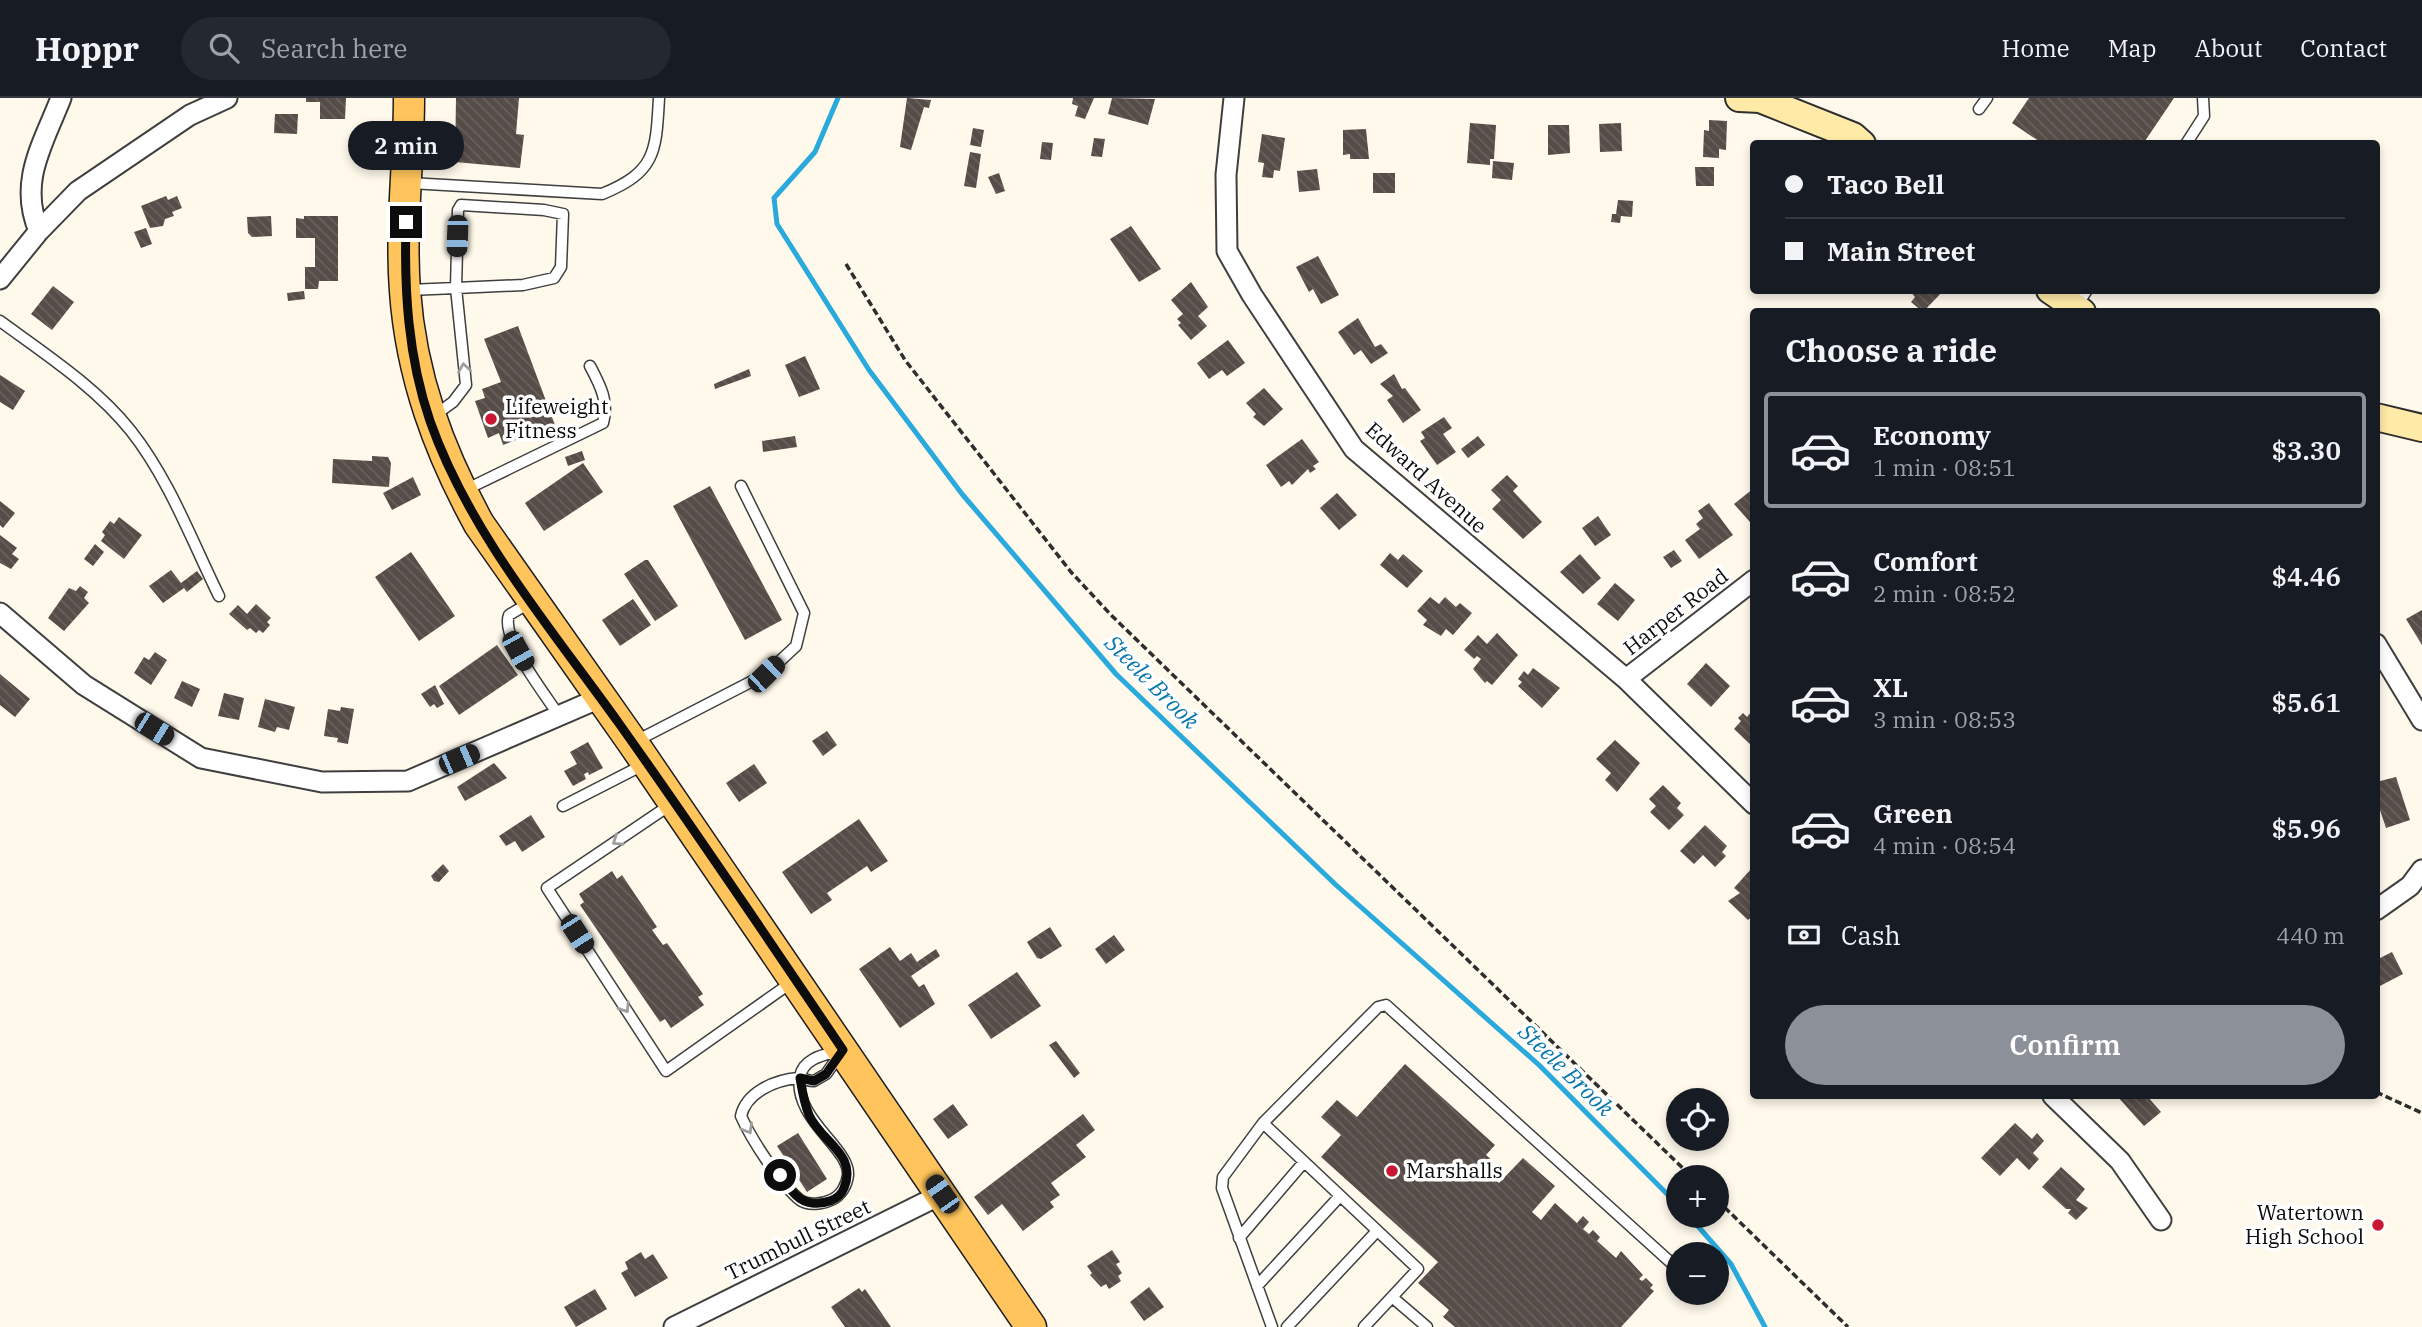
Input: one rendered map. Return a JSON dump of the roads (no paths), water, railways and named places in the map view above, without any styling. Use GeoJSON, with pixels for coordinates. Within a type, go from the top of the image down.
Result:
{"type":"FeatureCollection","features":[{"type":"Feature","properties":{"kind":"main road"},"geometry":{"type":"LineString","coordinates":[[409,98],[405,290],[413,355],[429,419],[461,492],[479,524],[640,753],[1031,1327]]}},
{"type":"Feature","properties":{"kind":"street"},"geometry":{"type":"LineString","coordinates":[[39,231],[31,211],[29,179],[61,98]]}},
{"type":"Feature","properties":{"kind":"street"},"geometry":{"type":"LineString","coordinates":[[0,279],[39,231],[78,191],[190,115],[227,98]]}},
{"type":"Feature","properties":{"kind":"street","name":"Edward Avenue"},"geometry":{"type":"LineString","coordinates":[[1234,98],[1226,174],[1227,251],[1252,295],[1354,449],[1626,680],[1750,800]]}},
{"type":"Feature","properties":{"kind":"street"},"geometry":{"type":"LineString","coordinates":[[1739,98],[1760,99],[1858,140]]}},
{"type":"Feature","properties":{"kind":"street"},"geometry":{"type":"LineString","coordinates":[[2060,294],[2082,303]]}},
{"type":"Feature","properties":{"kind":"street"},"geometry":{"type":"LineString","coordinates":[[2380,418],[2422,428]]}},
{"type":"Feature","properties":{"kind":"street","name":"Harper Road"},"geometry":{"type":"LineString","coordinates":[[1626,680],[1750,583]]}},
{"type":"Feature","properties":{"kind":"street"},"geometry":{"type":"LineString","coordinates":[[0,613],[84,685],[201,758],[322,782],[408,781],[600,698]]}},
{"type":"Feature","properties":{"kind":"street"},"geometry":{"type":"LineString","coordinates":[[2380,651],[2422,720]]}},
{"type":"Feature","properties":{"kind":"street"},"geometry":{"type":"LineString","coordinates":[[2380,907],[2410,886],[2422,870]]}},
{"type":"Feature","properties":{"kind":"street"},"geometry":{"type":"LineString","coordinates":[[2056,1099],[2120,1161],[2161,1220]]}},
{"type":"Feature","properties":{"kind":"street","name":"Trumbull Street"},"geometry":{"type":"LineString","coordinates":[[674,1327],[942,1194]]}},
{"type":"Feature","properties":{"kind":"lane"},"geometry":{"type":"LineString","coordinates":[[406,183],[602,194],[627,184],[646,166],[657,143],[659,98]]}},
{"type":"Feature","properties":{"kind":"lane"},"geometry":{"type":"LineString","coordinates":[[1979,109],[1987,98]]}},
{"type":"Feature","properties":{"kind":"lane"},"geometry":{"type":"LineString","coordinates":[[2189,140],[2204,116],[2203,98]]}},
{"type":"Feature","properties":{"kind":"lane"},"geometry":{"type":"LineString","coordinates":[[405,290],[456,288],[523,285],[554,278],[561,267],[562,214],[544,209],[461,205],[458,210],[456,288],[466,384],[453,402],[429,419]]}},
{"type":"Feature","properties":{"kind":"lane"},"geometry":{"type":"LineString","coordinates":[[0,321],[99,398],[131,431],[164,484],[219,596]]}},
{"type":"Feature","properties":{"kind":"lane"},"geometry":{"type":"LineString","coordinates":[[461,492],[603,423],[606,412],[603,391],[590,366]]}},
{"type":"Feature","properties":{"kind":"lane"},"geometry":{"type":"LineString","coordinates":[[563,806],[640,753],[766,674],[796,646],[804,613],[741,486]]}},
{"type":"Feature","properties":{"kind":"lane"},"geometry":{"type":"LineString","coordinates":[[532,601],[509,615],[508,625],[526,666],[559,716]]}},
{"type":"Feature","properties":{"kind":"lane"},"geometry":{"type":"LineString","coordinates":[[673,803],[547,888],[666,1071],[795,980]]}},
{"type":"Feature","properties":{"kind":"lane"},"geometry":{"type":"LineString","coordinates":[[1272,1327],[1222,1188],[1223,1177],[1263,1123],[1378,1007],[1386,1005],[1666,1258]]}},
{"type":"Feature","properties":{"kind":"lane"},"geometry":{"type":"LineString","coordinates":[[843,1050],[815,1057],[804,1067],[800,1078],[809,1115],[817,1128],[839,1150],[848,1172],[842,1192],[824,1203],[801,1201],[771,1163],[741,1116],[744,1102],[754,1094],[800,1078],[814,1081],[826,1074],[843,1050]]}},
{"type":"Feature","properties":{"kind":"lane"},"geometry":{"type":"LineString","coordinates":[[1263,1123],[1418,1269],[1364,1327]]}},
{"type":"Feature","properties":{"kind":"lane"},"geometry":{"type":"LineString","coordinates":[[1239,1238],[1304,1162]]}},
{"type":"Feature","properties":{"kind":"lane"},"geometry":{"type":"LineString","coordinates":[[1256,1286],[1339,1196]]}},
{"type":"Feature","properties":{"kind":"lane"},"geometry":{"type":"LineString","coordinates":[[1287,1327],[1377,1231]]}},
{"type":"Feature","properties":{"kind":"lane"},"geometry":{"type":"LineString","coordinates":[[1392,1297],[1427,1327]]}},
{"type":"Feature","properties":{"kind":"waterway","name":"Steele Brook"},"geometry":{"type":"LineString","coordinates":[[838,98],[815,152],[774,198],[777,224],[869,370],[962,494],[1116,674],[1336,885],[1539,1065],[1666,1193]]}},
{"type":"Feature","properties":{"kind":"waterway","name":"Steele Brook"},"geometry":{"type":"LineString","coordinates":[[1700,1228],[1731,1264],[1765,1327]]}},
{"type":"Feature","properties":{"kind":"place","name":"Lifeweight Fitness"},"geometry":{"type":"Point","coordinates":[491,419]}},
{"type":"Feature","properties":{"kind":"place","name":"Marshalls"},"geometry":{"type":"Point","coordinates":[1392,1171]}},
{"type":"Feature","properties":{"kind":"place","name":"Watertown High School"},"geometry":{"type":"Point","coordinates":[2378,1225]}}]}
